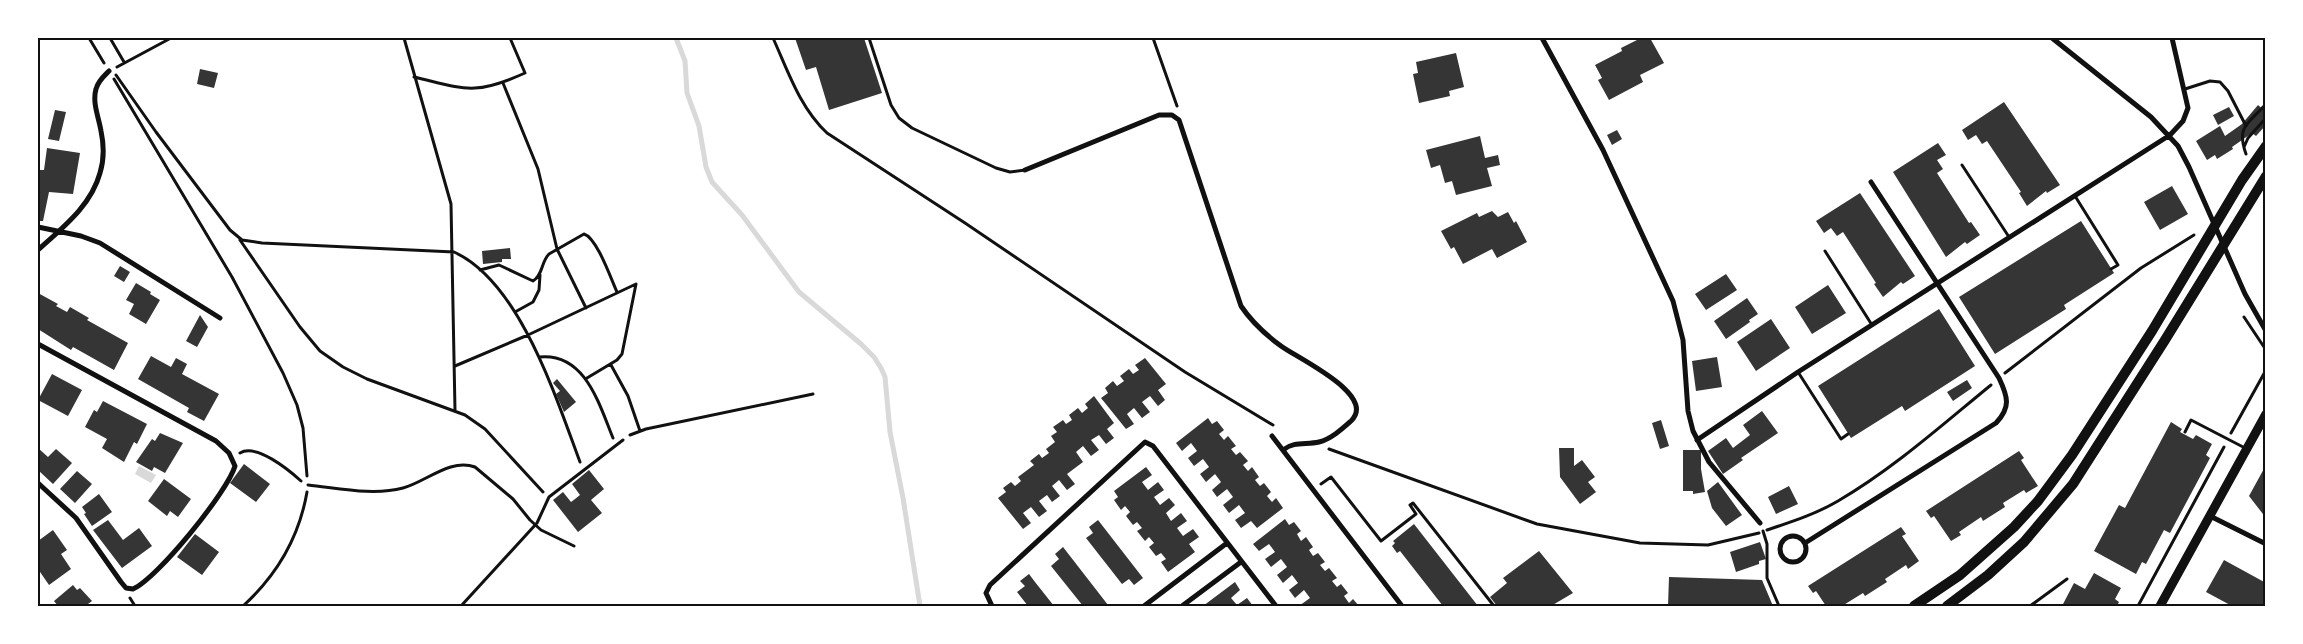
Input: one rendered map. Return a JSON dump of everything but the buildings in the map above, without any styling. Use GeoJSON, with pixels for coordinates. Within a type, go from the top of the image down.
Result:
{"type":"FeatureCollection","features":[{"type":"Feature","properties":{"kind":"main road"},"geometry":{"type":"LineString","coordinates":[[1914,606],[1960,575],[2014,527],[2038,501],[2072,455],[2182,283],[2242,180],[2248,159],[2266,146]]}},
{"type":"Feature","properties":{"kind":"main road"},"geometry":{"type":"LineString","coordinates":[[1947,606],[2007,558],[2041,524],[2068,491],[2107,434],[2266,176]]}},
{"type":"Feature","properties":{"kind":"street"},"geometry":{"type":"LineString","coordinates":[[1542,38],[1602,150],[1673,300],[1683,340],[1688,411],[1697,440],[1711,466],[1760,523]]}},
{"type":"Feature","properties":{"kind":"street"},"geometry":{"type":"LineString","coordinates":[[2053,38],[2152,117],[2170,136],[2189,167],[2245,294],[2266,331]]}},
{"type":"Feature","properties":{"kind":"street"},"geometry":{"type":"LineString","coordinates":[[1697,440],[1798,372],[2170,136],[2187,115],[2188,108],[2172,38]]}},
{"type":"Feature","properties":{"kind":"street"},"geometry":{"type":"LineString","coordinates":[[38,250],[60,231],[88,198],[100,173],[103,147],[96,105],[96,89],[99,82],[110,71]]}},
{"type":"Feature","properties":{"kind":"street"},"geometry":{"type":"LineString","coordinates":[[1025,170],[1154,117],[1168,114],[1176,117],[1183,129],[1235,292],[1243,309],[1276,342],[1338,382],[1355,401],[1357,409],[1352,419],[1327,439],[1312,443],[1292,444],[1283,450]]}},
{"type":"Feature","properties":{"kind":"street"},"geometry":{"type":"LineString","coordinates":[[1805,543],[1996,423],[2004,414],[2006,406],[2006,397],[1999,378],[1872,182]]}},
{"type":"Feature","properties":{"kind":"street"},"geometry":{"type":"LineString","coordinates":[[38,226],[100,244],[220,318]]}},
{"type":"Feature","properties":{"kind":"street"},"geometry":{"type":"LineString","coordinates":[[38,344],[216,441],[224,446],[233,459],[235,466],[229,480],[171,555],[142,584],[133,589],[126,588],[76,518],[38,483]]}},
{"type":"Feature","properties":{"kind":"street"},"geometry":{"type":"LineString","coordinates":[[2160,606],[2266,414]]}},
{"type":"Feature","properties":{"kind":"street"},"geometry":{"type":"LineString","coordinates":[[1272,436],[1402,606]]}},
{"type":"Feature","properties":{"kind":"street"},"geometry":{"type":"LineString","coordinates":[[992,606],[986,594],[993,582],[1141,443],[1148,442],[1276,606]]}},
{"type":"Feature","properties":{"kind":"street"},"geometry":{"type":"LineString","coordinates":[[2210,516],[2266,544]]}},
{"type":"Feature","properties":{"kind":"street"},"geometry":{"type":"LineString","coordinates":[[1798,536],[1805,543],[1806,552],[1801,560],[1788,561],[1782,556],[1779,548],[1786,537],[1798,536]]}},
{"type":"Feature","properties":{"kind":"street"},"geometry":{"type":"LineString","coordinates":[[1144,606],[1227,543]]}},
{"type":"Feature","properties":{"kind":"street"},"geometry":{"type":"LineString","coordinates":[[1182,606],[1241,562]]}},
{"type":"Feature","properties":{"kind":"lane"},"geometry":{"type":"LineString","coordinates":[[869,38],[891,105],[903,121],[996,168],[1010,172],[1025,170]]}},
{"type":"Feature","properties":{"kind":"lane"},"geometry":{"type":"LineString","coordinates":[[2185,89],[2210,81],[2220,82],[2228,91],[2246,126]]}},
{"type":"Feature","properties":{"kind":"lane"},"geometry":{"type":"LineString","coordinates":[[2248,159],[2240,136],[2246,126],[2266,104]]}},
{"type":"Feature","properties":{"kind":"lane"},"geometry":{"type":"LineString","coordinates":[[2248,159],[2246,140],[2266,118]]}},
{"type":"Feature","properties":{"kind":"lane"},"geometry":{"type":"LineString","coordinates":[[1962,165],[2009,238]]}},
{"type":"Feature","properties":{"kind":"lane"},"geometry":{"type":"LineString","coordinates":[[2075,196],[2118,265],[2111,269]]}},
{"type":"Feature","properties":{"kind":"lane"},"geometry":{"type":"LineString","coordinates":[[1824,251],[1873,325]]}},
{"type":"Feature","properties":{"kind":"lane"},"geometry":{"type":"LineString","coordinates":[[1798,372],[1841,439],[1848,434]]}},
{"type":"Feature","properties":{"kind":"lane"},"geometry":{"type":"LineString","coordinates":[[2185,432],[2191,420],[2247,450]]}},
{"type":"Feature","properties":{"kind":"lane"},"geometry":{"type":"LineString","coordinates":[[461,606],[535,526],[548,498],[623,440]]}},
{"type":"Feature","properties":{"kind":"lane"},"geometry":{"type":"LineString","coordinates":[[308,486],[389,490],[411,485],[457,465],[469,465],[475,467],[513,500],[535,526],[574,546]]}},
{"type":"Feature","properties":{"kind":"path"},"geometry":{"type":"LineString","coordinates":[[110,38],[124,62]]}},
{"type":"Feature","properties":{"kind":"path"},"geometry":{"type":"LineString","coordinates":[[171,38],[112,69],[161,138],[238,238],[300,327],[320,351],[367,379],[466,414],[485,429],[548,498]]}},
{"type":"Feature","properties":{"kind":"path"},"geometry":{"type":"LineString","coordinates":[[404,38],[451,204],[454,252],[455,410]]}},
{"type":"Feature","properties":{"kind":"path"},"geometry":{"type":"LineString","coordinates":[[414,76],[474,90],[503,82],[525,72],[510,38]]}},
{"type":"Feature","properties":{"kind":"path"},"geometry":{"type":"LineString","coordinates":[[773,38],[801,100],[819,126],[832,137],[965,222],[1185,372],[1275,427]]}},
{"type":"Feature","properties":{"kind":"path"},"geometry":{"type":"LineString","coordinates":[[1153,38],[1175,99],[1176,117]]}},
{"type":"Feature","properties":{"kind":"path"},"geometry":{"type":"LineString","coordinates":[[503,82],[538,169],[557,249],[586,308]]}},
{"type":"Feature","properties":{"kind":"path"},"geometry":{"type":"LineString","coordinates":[[1312,443],[1537,524],[1640,544],[1708,545],[1763,532],[1811,515],[1838,501],[1929,435],[2141,268],[2214,225]]}},
{"type":"Feature","properties":{"kind":"path"},"geometry":{"type":"LineString","coordinates":[[515,312],[534,302],[539,290],[544,259],[557,249],[584,234],[595,245],[617,292]]}},
{"type":"Feature","properties":{"kind":"path"},"geometry":{"type":"LineString","coordinates":[[238,238],[262,243],[454,252],[464,257],[479,270],[515,312],[528,335],[539,357],[583,470]]}},
{"type":"Feature","properties":{"kind":"path"},"geometry":{"type":"LineString","coordinates":[[479,270],[499,265],[529,280],[534,281],[540,275]]}},
{"type":"Feature","properties":{"kind":"path"},"geometry":{"type":"LineString","coordinates":[[455,366],[528,335],[636,284],[624,346],[617,360],[587,378]]}},
{"type":"Feature","properties":{"kind":"path"},"geometry":{"type":"LineString","coordinates":[[539,357],[558,358],[577,369],[587,378],[616,445]]}},
{"type":"Feature","properties":{"kind":"path"},"geometry":{"type":"LineString","coordinates":[[611,365],[628,396],[640,431]]}},
{"type":"Feature","properties":{"kind":"path"},"geometry":{"type":"LineString","coordinates":[[2138,606],[2266,370]]}},
{"type":"Feature","properties":{"kind":"path"},"geometry":{"type":"LineString","coordinates":[[623,440],[640,431],[813,394]]}},
{"type":"Feature","properties":{"kind":"path"},"geometry":{"type":"LineString","coordinates":[[233,459],[244,450],[256,451],[289,470],[308,486]]}},
{"type":"Feature","properties":{"kind":"path"},"geometry":{"type":"LineString","coordinates":[[1313,490],[1331,477],[1382,541],[1416,514],[1410,505],[1413,503],[1494,606]]}},
{"type":"Feature","properties":{"kind":"path"},"geometry":{"type":"LineString","coordinates":[[1760,523],[1767,544],[1766,578],[1779,606]]}},
{"type":"Feature","properties":{"kind":"path"},"geometry":{"type":"LineString","coordinates":[[2030,606],[2067,579]]}},
{"type":"Feature","properties":{"kind":"shaded area"},"geometry":{"type":"Polygon","coordinates":[[[139,466],[156,475],[151,483],[135,474],[139,466]]]}},
{"type":"Feature","properties":{"kind":"waterway"},"geometry":{"type":"LineString","coordinates":[[676,38],[685,61],[687,93],[699,126],[706,167],[712,182],[742,215],[799,292],[861,344],[874,357],[885,377],[890,432],[903,498],[920,606]]}}]}
